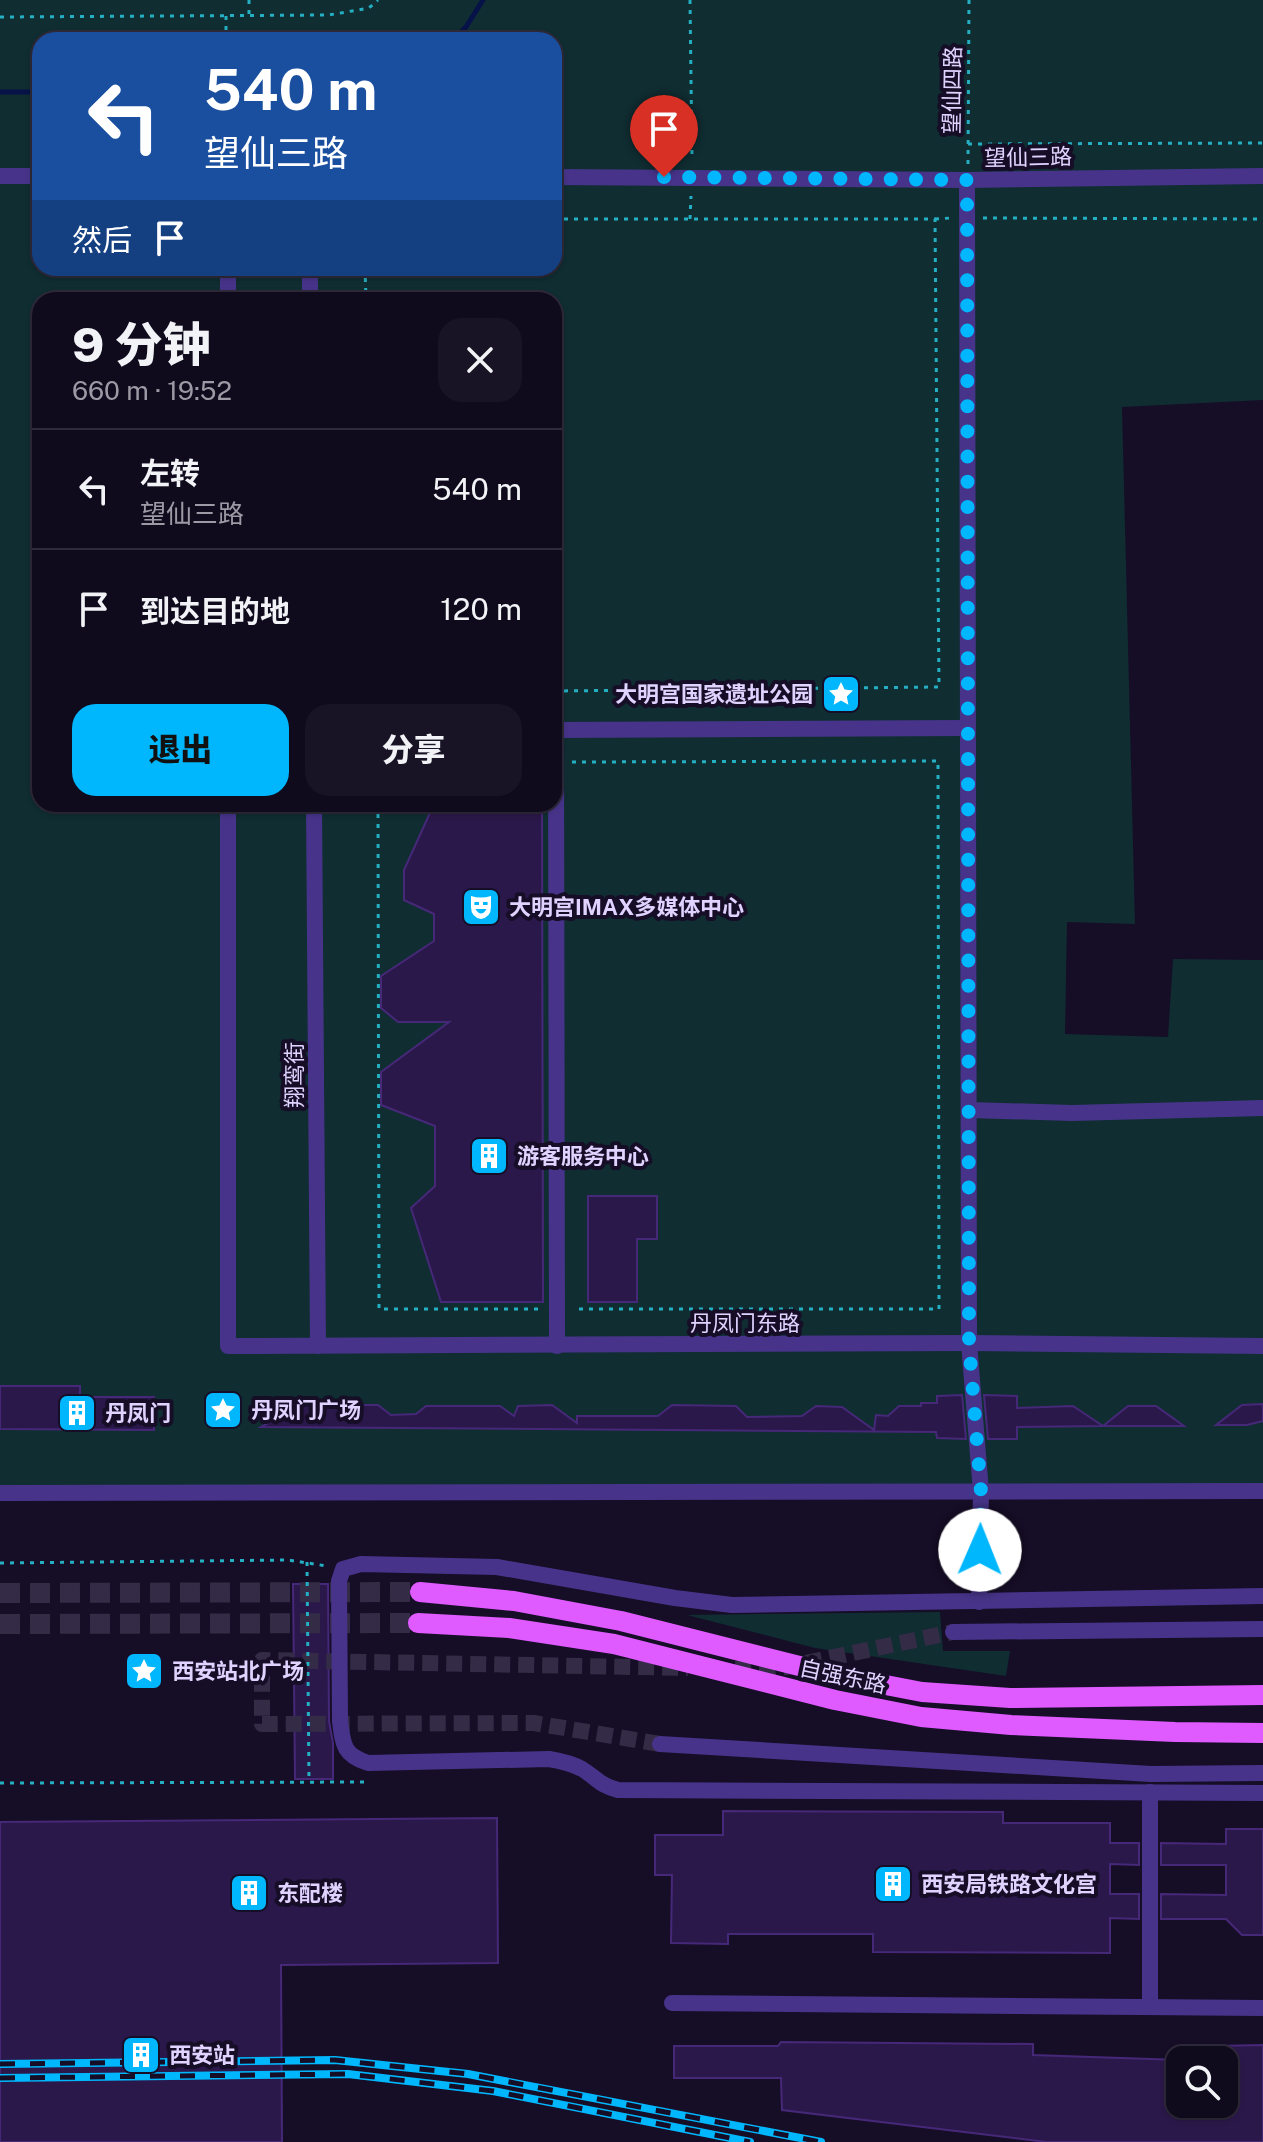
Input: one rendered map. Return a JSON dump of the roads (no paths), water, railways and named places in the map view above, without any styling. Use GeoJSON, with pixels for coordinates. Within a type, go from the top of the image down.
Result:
{"type":"FeatureCollection","features":[{"type":"Feature","properties":{"kind":"main road","name":"自强东路"},"geometry":{"type":"LineString","coordinates":[[420,1592],[514,1601],[621,1621],[839,1676],[922,1692],[1010,1698],[1263,1695]]}},
{"type":"Feature","properties":{"kind":"main road","name":"自强东路"},"geometry":{"type":"LineString","coordinates":[[418,1623],[509,1628],[614,1644],[835,1700],[921,1717],[1011,1725],[1263,1733]]}},
{"type":"Feature","properties":{"kind":"street"},"geometry":{"type":"LineString","coordinates":[[0,176],[32,176]]}},
{"type":"Feature","properties":{"kind":"street","name":"望仙三路"},"geometry":{"type":"LineString","coordinates":[[562,177],[967,180],[1263,176]]}},
{"type":"Feature","properties":{"kind":"street"},"geometry":{"type":"LineString","coordinates":[[967,180],[969,1343],[981,1492],[979,1602]]}},
{"type":"Feature","properties":{"kind":"street"},"geometry":{"type":"LineString","coordinates":[[562,730],[967,728]]}},
{"type":"Feature","properties":{"kind":"street","name":"丹凤门东路"},"geometry":{"type":"LineString","coordinates":[[228,812],[228,1346],[969,1343],[1263,1346]]}},
{"type":"Feature","properties":{"kind":"street","name":"翔鸾街"},"geometry":{"type":"LineString","coordinates":[[314,812],[318,1346]]}},
{"type":"Feature","properties":{"kind":"street"},"geometry":{"type":"LineString","coordinates":[[556,812],[557,1346]]}},
{"type":"Feature","properties":{"kind":"street"},"geometry":{"type":"LineString","coordinates":[[969,1110],[1072,1113],[1263,1108]]}},
{"type":"Feature","properties":{"kind":"street"},"geometry":{"type":"LineString","coordinates":[[0,1493],[1263,1491]]}},
{"type":"Feature","properties":{"kind":"street"},"geometry":{"type":"LineString","coordinates":[[1263,1596],[732,1605],[497,1567],[361,1564],[343,1569],[339,1581],[341,1732],[343,1743],[352,1758],[368,1763],[549,1759],[584,1770],[604,1786],[618,1790],[1263,1793]]}},
{"type":"Feature","properties":{"kind":"street"},"geometry":{"type":"LineString","coordinates":[[953,1632],[1263,1629]]}},
{"type":"Feature","properties":{"kind":"street"},"geometry":{"type":"LineString","coordinates":[[660,1744],[1151,1774],[1263,1773]]}},
{"type":"Feature","properties":{"kind":"street"},"geometry":{"type":"LineString","coordinates":[[1150,1792],[1150,2007]]}},
{"type":"Feature","properties":{"kind":"street"},"geometry":{"type":"LineString","coordinates":[[672,2003],[1263,2008]]}},
{"type":"Feature","properties":{"kind":"waterway"},"geometry":{"type":"LineString","coordinates":[[461,32],[483,0]]}},
{"type":"Feature","properties":{"kind":"waterway"},"geometry":{"type":"LineString","coordinates":[[0,92],[32,92]]}},
{"type":"Feature","properties":{"kind":"tunnel"},"geometry":{"type":"LineString","coordinates":[[0,1593],[420,1592]]}},
{"type":"Feature","properties":{"kind":"tunnel"},"geometry":{"type":"LineString","coordinates":[[0,1624],[418,1623]]}},
{"type":"Feature","properties":{"kind":"tunnel"},"geometry":{"type":"LineString","coordinates":[[735,1669],[772,1670],[953,1632]]}},
{"type":"Feature","properties":{"kind":"tunnel"},"geometry":{"type":"LineString","coordinates":[[660,1744],[534,1723],[262,1724],[262,1660],[688,1668]]}},
{"type":"Feature","properties":{"kind":"railway"},"geometry":{"type":"LineString","coordinates":[[0,2064],[335,2060],[468,2074],[821,2142]]}},
{"type":"Feature","properties":{"kind":"railway"},"geometry":{"type":"LineString","coordinates":[[0,2078],[348,2074],[493,2091],[750,2142]]}},
{"type":"Feature","properties":{"kind":"place","name":"大明宫国家遗址公园"},"geometry":{"type":"Point","coordinates":[841,694]}},
{"type":"Feature","properties":{"kind":"place","name":"大明宫IMAX多媒体中心"},"geometry":{"type":"Point","coordinates":[481,907]}},
{"type":"Feature","properties":{"kind":"place","name":"游客服务中心"},"geometry":{"type":"Point","coordinates":[489,1156]}},
{"type":"Feature","properties":{"kind":"place","name":"丹凤门广场"},"geometry":{"type":"Point","coordinates":[223,1410]}},
{"type":"Feature","properties":{"kind":"place","name":"丹凤门"},"geometry":{"type":"Point","coordinates":[77,1413]}},
{"type":"Feature","properties":{"kind":"place","name":"西安站北广场"},"geometry":{"type":"Point","coordinates":[144,1671]}},
{"type":"Feature","properties":{"kind":"place","name":"西安局铁路文化宫"},"geometry":{"type":"Point","coordinates":[893,1884]}},
{"type":"Feature","properties":{"kind":"place","name":"东配楼"},"geometry":{"type":"Point","coordinates":[249,1893]}},
{"type":"Feature","properties":{"kind":"place","name":"西安站"},"geometry":{"type":"Point","coordinates":[141,2055]}}]}
